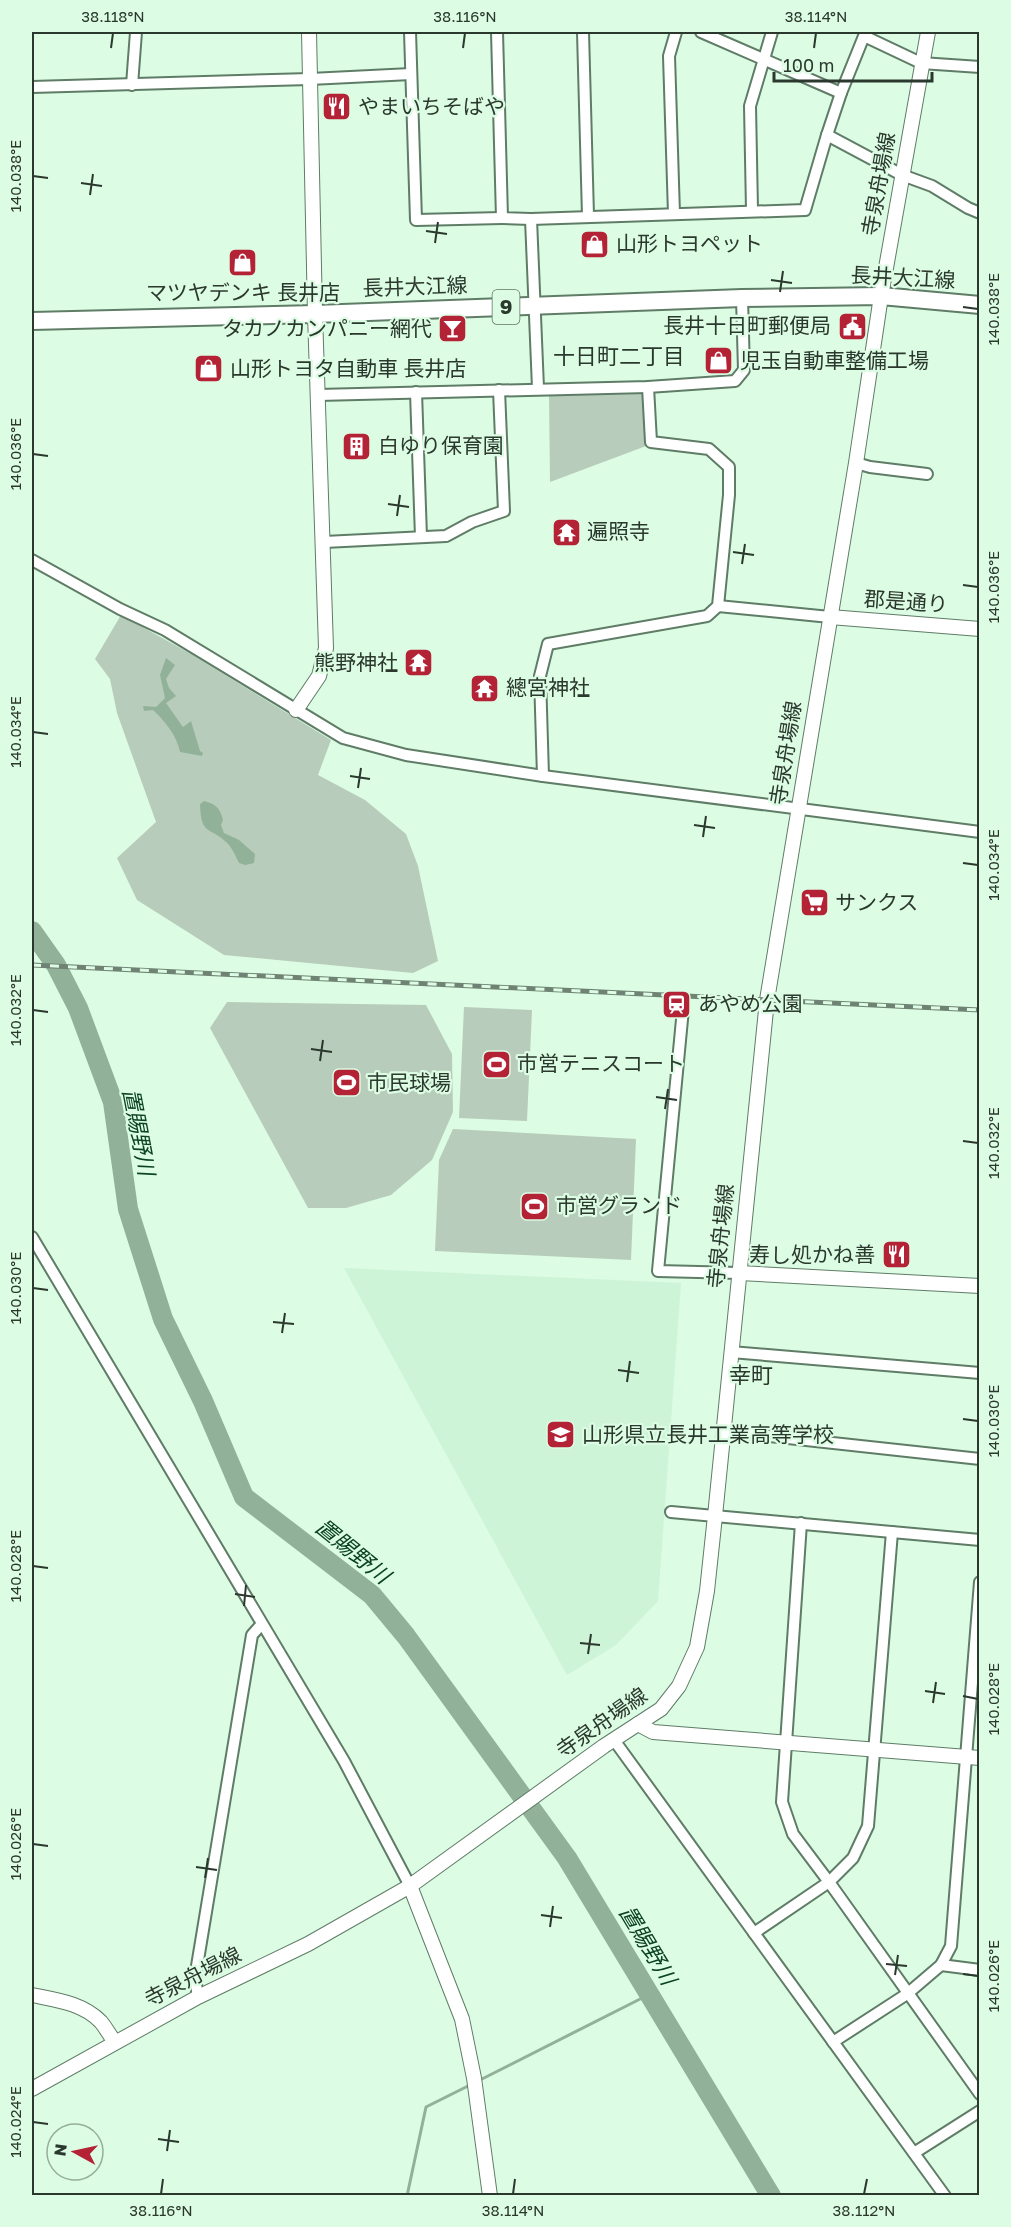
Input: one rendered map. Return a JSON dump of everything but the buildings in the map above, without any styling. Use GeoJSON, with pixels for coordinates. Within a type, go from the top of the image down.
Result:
{"type":"FeatureCollection","features":[{"type":"Feature","properties":{"kind":"main road"},"geometry":{"type":"LineString","coordinates":[[296,710],[319,676],[326,648],[309,32]]}},
{"type":"Feature","properties":{"kind":"main road","name":"寺泉舟場線"},"geometry":{"type":"LineString","coordinates":[[32,2089],[198,1997],[308,1944],[415,1882],[609,1743],[661,1709],[679,1686],[697,1647],[707,1591],[767,1000],[856,463],[881,296],[928,32]]}},
{"type":"Feature","properties":{"kind":"main road","name":"長井大江線"},"geometry":{"type":"LineString","coordinates":[[32,321],[315,314],[742,298],[881,296],[980,305]]}},
{"type":"Feature","properties":{"kind":"main road","name":"郡是通り"},"geometry":{"type":"LineString","coordinates":[[830,617],[980,629]]}},
{"type":"Feature","properties":{"kind":"main road"},"geometry":{"type":"LineString","coordinates":[[739,1273],[980,1286]]}},
{"type":"Feature","properties":{"kind":"main road"},"geometry":{"type":"LineString","coordinates":[[638,1724],[652,1732],[973,1757]]}},
{"type":"Feature","properties":{"kind":"main road"},"geometry":{"type":"LineString","coordinates":[[415,1882],[462,2019],[474,2078],[490,2196]]}},
{"type":"Feature","properties":{"kind":"main road"},"geometry":{"type":"LineString","coordinates":[[32,1995],[80,2007],[101,2022],[114,2042]]}},
{"type":"Feature","properties":{"kind":"street"},"geometry":{"type":"LineString","coordinates":[[132,85],[136,32]]}},
{"type":"Feature","properties":{"kind":"street"},"geometry":{"type":"LineString","coordinates":[[410,32],[416,220],[531,219],[805,210],[841,93],[865,34],[921,63],[980,67]]}},
{"type":"Feature","properties":{"kind":"street"},"geometry":{"type":"LineString","coordinates":[[497,32],[502,218]]}},
{"type":"Feature","properties":{"kind":"street"},"geometry":{"type":"LineString","coordinates":[[583,32],[588,216]]}},
{"type":"Feature","properties":{"kind":"street"},"geometry":{"type":"LineString","coordinates":[[674,214],[669,56],[676,32]]}},
{"type":"Feature","properties":{"kind":"street"},"geometry":{"type":"LineString","coordinates":[[701,32],[841,93]]}},
{"type":"Feature","properties":{"kind":"street"},"geometry":{"type":"LineString","coordinates":[[752,210],[750,106],[772,32]]}},
{"type":"Feature","properties":{"kind":"street"},"geometry":{"type":"LineString","coordinates":[[32,87],[411,74]]}},
{"type":"Feature","properties":{"kind":"street"},"geometry":{"type":"LineString","coordinates":[[827,135],[902,175],[932,186],[980,213]]}},
{"type":"Feature","properties":{"kind":"street"},"geometry":{"type":"LineString","coordinates":[[531,219],[538,388]]}},
{"type":"Feature","properties":{"kind":"street"},"geometry":{"type":"LineString","coordinates":[[318,395],[648,387],[735,381],[744,370],[742,298]]}},
{"type":"Feature","properties":{"kind":"street"},"geometry":{"type":"LineString","coordinates":[[543,776],[540,676],[548,644],[707,616],[718,606],[729,495],[729,467],[709,448],[651,442],[648,387]]}},
{"type":"Feature","properties":{"kind":"street"},"geometry":{"type":"LineString","coordinates":[[324,542],[446,536],[472,522],[504,511],[499,390]]}},
{"type":"Feature","properties":{"kind":"street"},"geometry":{"type":"LineString","coordinates":[[416,392],[421,537]]}},
{"type":"Feature","properties":{"kind":"street"},"geometry":{"type":"LineString","coordinates":[[856,463],[870,467],[927,474]]}},
{"type":"Feature","properties":{"kind":"street"},"geometry":{"type":"LineString","coordinates":[[32,560],[120,609],[165,630],[343,738],[406,755],[543,776],[980,832]]}},
{"type":"Feature","properties":{"kind":"street"},"geometry":{"type":"LineString","coordinates":[[718,606],[830,617]]}},
{"type":"Feature","properties":{"kind":"street"},"geometry":{"type":"LineString","coordinates":[[683,1009],[658,1271],[739,1273]]}},
{"type":"Feature","properties":{"kind":"street"},"geometry":{"type":"LineString","coordinates":[[32,1237],[415,1882]]}},
{"type":"Feature","properties":{"kind":"street"},"geometry":{"type":"LineString","coordinates":[[731,1352],[980,1373]]}},
{"type":"Feature","properties":{"kind":"street"},"geometry":{"type":"LineString","coordinates":[[723,1431],[980,1459]]}},
{"type":"Feature","properties":{"kind":"street"},"geometry":{"type":"LineString","coordinates":[[671,1512],[980,1540]]}},
{"type":"Feature","properties":{"kind":"street"},"geometry":{"type":"LineString","coordinates":[[801,1523],[782,1802],[793,1834],[980,2094]]}},
{"type":"Feature","properties":{"kind":"street"},"geometry":{"type":"LineString","coordinates":[[754,1933],[829,1882],[853,1858],[868,1826],[892,1532]]}},
{"type":"Feature","properties":{"kind":"street"},"geometry":{"type":"LineString","coordinates":[[833,2042],[908,1994],[941,1965],[951,1946],[973,1757],[980,1582]]}},
{"type":"Feature","properties":{"kind":"street"},"geometry":{"type":"LineString","coordinates":[[198,1997],[195,1978],[252,1635],[261,1626]]}},
{"type":"Feature","properties":{"kind":"street"},"geometry":{"type":"LineString","coordinates":[[609,1743],[754,1933],[945,2196]]}},
{"type":"Feature","properties":{"kind":"street"},"geometry":{"type":"LineString","coordinates":[[941,1965],[980,1970]]}},
{"type":"Feature","properties":{"kind":"street"},"geometry":{"type":"LineString","coordinates":[[914,2153],[980,2111]]}},
{"type":"Feature","properties":{"kind":"shaded area"},"geometry":{"type":"Polygon","coordinates":[[[642,394],[646,446],[550,482],[549,395],[642,394]]]}},
{"type":"Feature","properties":{"kind":"shaded area"},"geometry":{"type":"Polygon","coordinates":[[[121,615],[191,654],[331,740],[318,775],[365,800],[406,834],[418,866],[438,961],[413,973],[224,955],[137,900],[117,858],[156,822],[117,713],[110,679],[95,659],[121,615]]]}},
{"type":"Feature","properties":{"kind":"shaded area"},"geometry":{"type":"Polygon","coordinates":[[[166,658],[175,665],[166,679],[169,688],[176,696],[166,703],[183,727],[191,721],[200,751],[203,753],[202,756],[180,752],[170,729],[162,719],[153,710],[144,711],[143,706],[156,707],[165,698],[160,675],[166,658]]]}},
{"type":"Feature","properties":{"kind":"shaded area"},"geometry":{"type":"Polygon","coordinates":[[[204,801],[219,810],[224,833],[239,840],[255,854],[254,863],[245,865],[239,863],[228,844],[204,826],[200,804],[204,801]]]}},
{"type":"Feature","properties":{"kind":"shaded area","name":"市民球場"},"geometry":{"type":"Polygon","coordinates":[[[227,1002],[426,1005],[452,1054],[453,1112],[432,1160],[391,1195],[346,1208],[308,1208],[210,1028],[227,1002]]]}},
{"type":"Feature","properties":{"kind":"shaded area","name":"市営テニスコート"},"geometry":{"type":"Polygon","coordinates":[[[464,1007],[532,1010],[527,1121],[459,1118],[464,1007]]]}},
{"type":"Feature","properties":{"kind":"shaded area","name":"市営グランド"},"geometry":{"type":"Polygon","coordinates":[[[453,1129],[636,1139],[631,1260],[435,1251],[439,1160],[453,1129]]]}},
{"type":"Feature","properties":{"kind":"shaded area","name":"山形県立長井工業高等学校"},"geometry":{"type":"Polygon","coordinates":[[[344,1268],[681,1283],[658,1601],[616,1645],[567,1675],[344,1268]]]}},
{"type":"Feature","properties":{"kind":"waterway","name":"置賜野川"},"geometry":{"type":"LineString","coordinates":[[32,931],[56,965],[78,1008],[113,1102],[128,1209],[163,1319],[203,1401],[244,1497],[372,1595],[406,1636],[567,1858],[771,2196]]}},
{"type":"Feature","properties":{"kind":"waterway"},"geometry":{"type":"LineString","coordinates":[[478,2081],[650,1994]]}},
{"type":"Feature","properties":{"kind":"waterway"},"geometry":{"type":"LineString","coordinates":[[407,2196],[426,2107],[472,2084]]}},
{"type":"Feature","properties":{"kind":"railway"},"geometry":{"type":"LineString","coordinates":[[32,965],[980,1010]]}},
{"type":"Feature","properties":{"kind":"place","name":"やまいちそばや"},"geometry":{"type":"Point","coordinates":[337,107]}},
{"type":"Feature","properties":{"kind":"place","name":"山形トヨペット"},"geometry":{"type":"Point","coordinates":[595,244]}},
{"type":"Feature","properties":{"kind":"place","name":"マツヤデンキ 長井店"},"geometry":{"type":"Point","coordinates":[243,262]}},
{"type":"Feature","properties":{"kind":"place","name":"長井十日町郵便局"},"geometry":{"type":"Point","coordinates":[852,326]}},
{"type":"Feature","properties":{"kind":"place","name":"タカノカンパニー網代"},"geometry":{"type":"Point","coordinates":[453,329]}},
{"type":"Feature","properties":{"kind":"place","name":"児玉自動車整備工場"},"geometry":{"type":"Point","coordinates":[719,361]}},
{"type":"Feature","properties":{"kind":"place","name":"山形トヨタ自動車 長井店"},"geometry":{"type":"Point","coordinates":[209,369]}},
{"type":"Feature","properties":{"kind":"place","name":"白ゆり保育園"},"geometry":{"type":"Point","coordinates":[357,446]}},
{"type":"Feature","properties":{"kind":"place","name":"遍照寺"},"geometry":{"type":"Point","coordinates":[566,532]}},
{"type":"Feature","properties":{"kind":"place","name":"熊野神社"},"geometry":{"type":"Point","coordinates":[419,663]}},
{"type":"Feature","properties":{"kind":"place","name":"總宮神社"},"geometry":{"type":"Point","coordinates":[485,688]}},
{"type":"Feature","properties":{"kind":"place","name":"サンクス"},"geometry":{"type":"Point","coordinates":[814,903]}},
{"type":"Feature","properties":{"kind":"place","name":"あやめ公園"},"geometry":{"type":"Point","coordinates":[677,1004]}},
{"type":"Feature","properties":{"kind":"place","name":"市営テニスコート"},"geometry":{"type":"Point","coordinates":[496,1064]}},
{"type":"Feature","properties":{"kind":"place","name":"市民球場"},"geometry":{"type":"Point","coordinates":[346,1083]}},
{"type":"Feature","properties":{"kind":"place","name":"市営グランド"},"geometry":{"type":"Point","coordinates":[535,1206]}},
{"type":"Feature","properties":{"kind":"place","name":"寿し処かね善"},"geometry":{"type":"Point","coordinates":[896,1255]}},
{"type":"Feature","properties":{"kind":"place","name":"山形県立長井工業高等学校"},"geometry":{"type":"Point","coordinates":[561,1435]}},
{"type":"Feature","properties":{"kind":"district","name":"十日町二丁目"},"geometry":{"type":"Point","coordinates":[619,356]}},
{"type":"Feature","properties":{"kind":"district","name":"幸町"},"geometry":{"type":"Point","coordinates":[751,1375]}}]}
